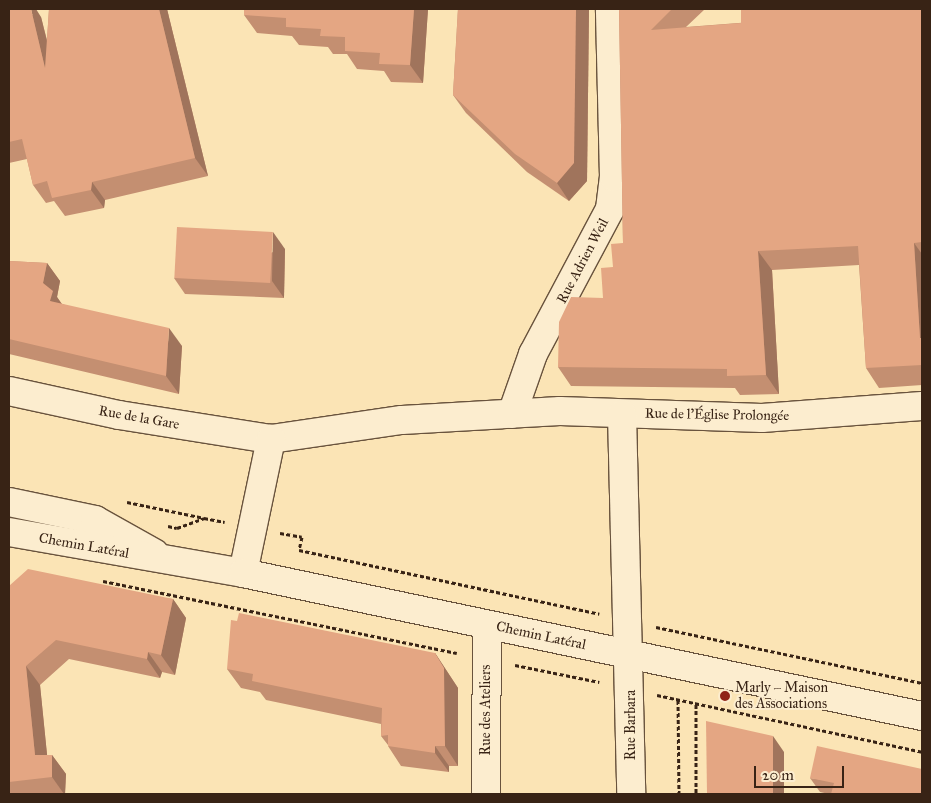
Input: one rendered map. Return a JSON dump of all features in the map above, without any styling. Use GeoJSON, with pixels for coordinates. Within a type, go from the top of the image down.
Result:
{"type":"FeatureCollection","features":[{"type":"Feature","properties":{"kind":"street","name":"Rue Adrien Weil"},"geometry":{"type":"LineString","coordinates":[[512,414],[534,354],[610,209],[614,177],[610,9]]}},
{"type":"Feature","properties":{"kind":"street","name":"Rue de la Gare"},"geometry":{"type":"LineString","coordinates":[[9,391],[119,415],[270,439],[402,420],[512,414]]}},
{"type":"Feature","properties":{"kind":"street","name":"Rue de l'Église Prolongée"},"geometry":{"type":"LineString","coordinates":[[512,414],[622,414],[762,418],[922,406]]}},
{"type":"Feature","properties":{"kind":"street","name":"Rue Barbara"},"geometry":{"type":"LineString","coordinates":[[622,414],[630,655],[631,794]]}},
{"type":"Feature","properties":{"kind":"street"},"geometry":{"type":"LineString","coordinates":[[243,573],[270,439]]}},
{"type":"Feature","properties":{"kind":"street","name":"Chemin Latéral"},"geometry":{"type":"LineString","coordinates":[[9,502],[95,520],[159,556]]}},
{"type":"Feature","properties":{"kind":"street","name":"Chemin Latéral"},"geometry":{"type":"LineString","coordinates":[[9,532],[97,550],[159,556],[922,716]]}},
{"type":"Feature","properties":{"kind":"street","name":"Rue des Ateliers"},"geometry":{"type":"LineString","coordinates":[[486,794],[487,625]]}},
{"type":"Feature","properties":{"kind":"path"},"geometry":{"type":"LineString","coordinates":[[158,524],[177,528],[204,518],[302,537],[299,550],[582,611]]}},
{"type":"Feature","properties":{"kind":"path"},"geometry":{"type":"LineString","coordinates":[[94,579],[630,688],[922,752]]}},
{"type":"Feature","properties":{"kind":"path"},"geometry":{"type":"LineString","coordinates":[[629,621],[922,683]]}},
{"type":"Feature","properties":{"kind":"path"},"geometry":{"type":"LineString","coordinates":[[678,700],[679,794]]}},
{"type":"Feature","properties":{"kind":"path"},"geometry":{"type":"LineString","coordinates":[[696,704],[696,794]]}},
{"type":"Feature","properties":{"kind":"building"},"geometry":{"type":"Polygon","coordinates":[[[9,9],[31,9],[45,68],[49,9],[159,9],[195,158],[92,182],[91,190],[52,198],[47,181],[33,185],[22,139],[9,142],[9,9]]]}},
{"type":"Feature","properties":{"kind":"building"},"geometry":{"type":"Polygon","coordinates":[[[244,9],[414,9],[410,65],[379,64],[380,53],[345,51],[345,37],[320,36],[321,29],[286,27],[286,18],[244,15],[244,9]]]}},
{"type":"Feature","properties":{"kind":"building"},"geometry":{"type":"Polygon","coordinates":[[[458,9],[576,9],[574,163],[557,183],[515,154],[453,95],[458,9]]]}},
{"type":"Feature","properties":{"kind":"building"},"geometry":{"type":"Polygon","coordinates":[[[619,9],[672,9],[651,30],[741,23],[741,9],[922,9],[922,242],[914,243],[920,338],[922,338],[922,365],[866,368],[858,246],[758,251],[766,375],[727,376],[727,369],[558,367],[559,322],[571,297],[603,298],[601,268],[613,267],[611,244],[623,243],[619,9]]]}},
{"type":"Feature","properties":{"kind":"building"},"geometry":{"type":"Polygon","coordinates":[[[177,227],[273,232],[270,283],[174,278],[177,227]]]}},
{"type":"Feature","properties":{"kind":"building"},"geometry":{"type":"Polygon","coordinates":[[[9,261],[47,263],[43,283],[53,291],[50,301],[169,328],[166,376],[9,339],[9,261]]]}},
{"type":"Feature","properties":{"kind":"building"},"geometry":{"type":"Polygon","coordinates":[[[28,569],[173,599],[161,655],[148,652],[147,659],[56,640],[26,666],[35,755],[52,755],[52,777],[9,782],[9,586],[28,569]]]}},
{"type":"Feature","properties":{"kind":"building"},"geometry":{"type":"Polygon","coordinates":[[[239,613],[435,653],[444,668],[445,746],[435,746],[435,753],[388,746],[388,735],[381,736],[382,708],[252,681],[253,674],[227,669],[231,620],[237,621],[239,613]]]}},
{"type":"Feature","properties":{"kind":"building"},"geometry":{"type":"Polygon","coordinates":[[[706,721],[773,736],[773,794],[707,794],[706,721]]]}},
{"type":"Feature","properties":{"kind":"building"},"geometry":{"type":"Polygon","coordinates":[[[817,746],[922,769],[922,794],[831,794],[834,783],[810,778],[817,746]]]}},
{"type":"Feature","properties":{"kind":"place","name":"Marly – Maison des Associations"},"geometry":{"type":"Point","coordinates":[725,696]}}]}
